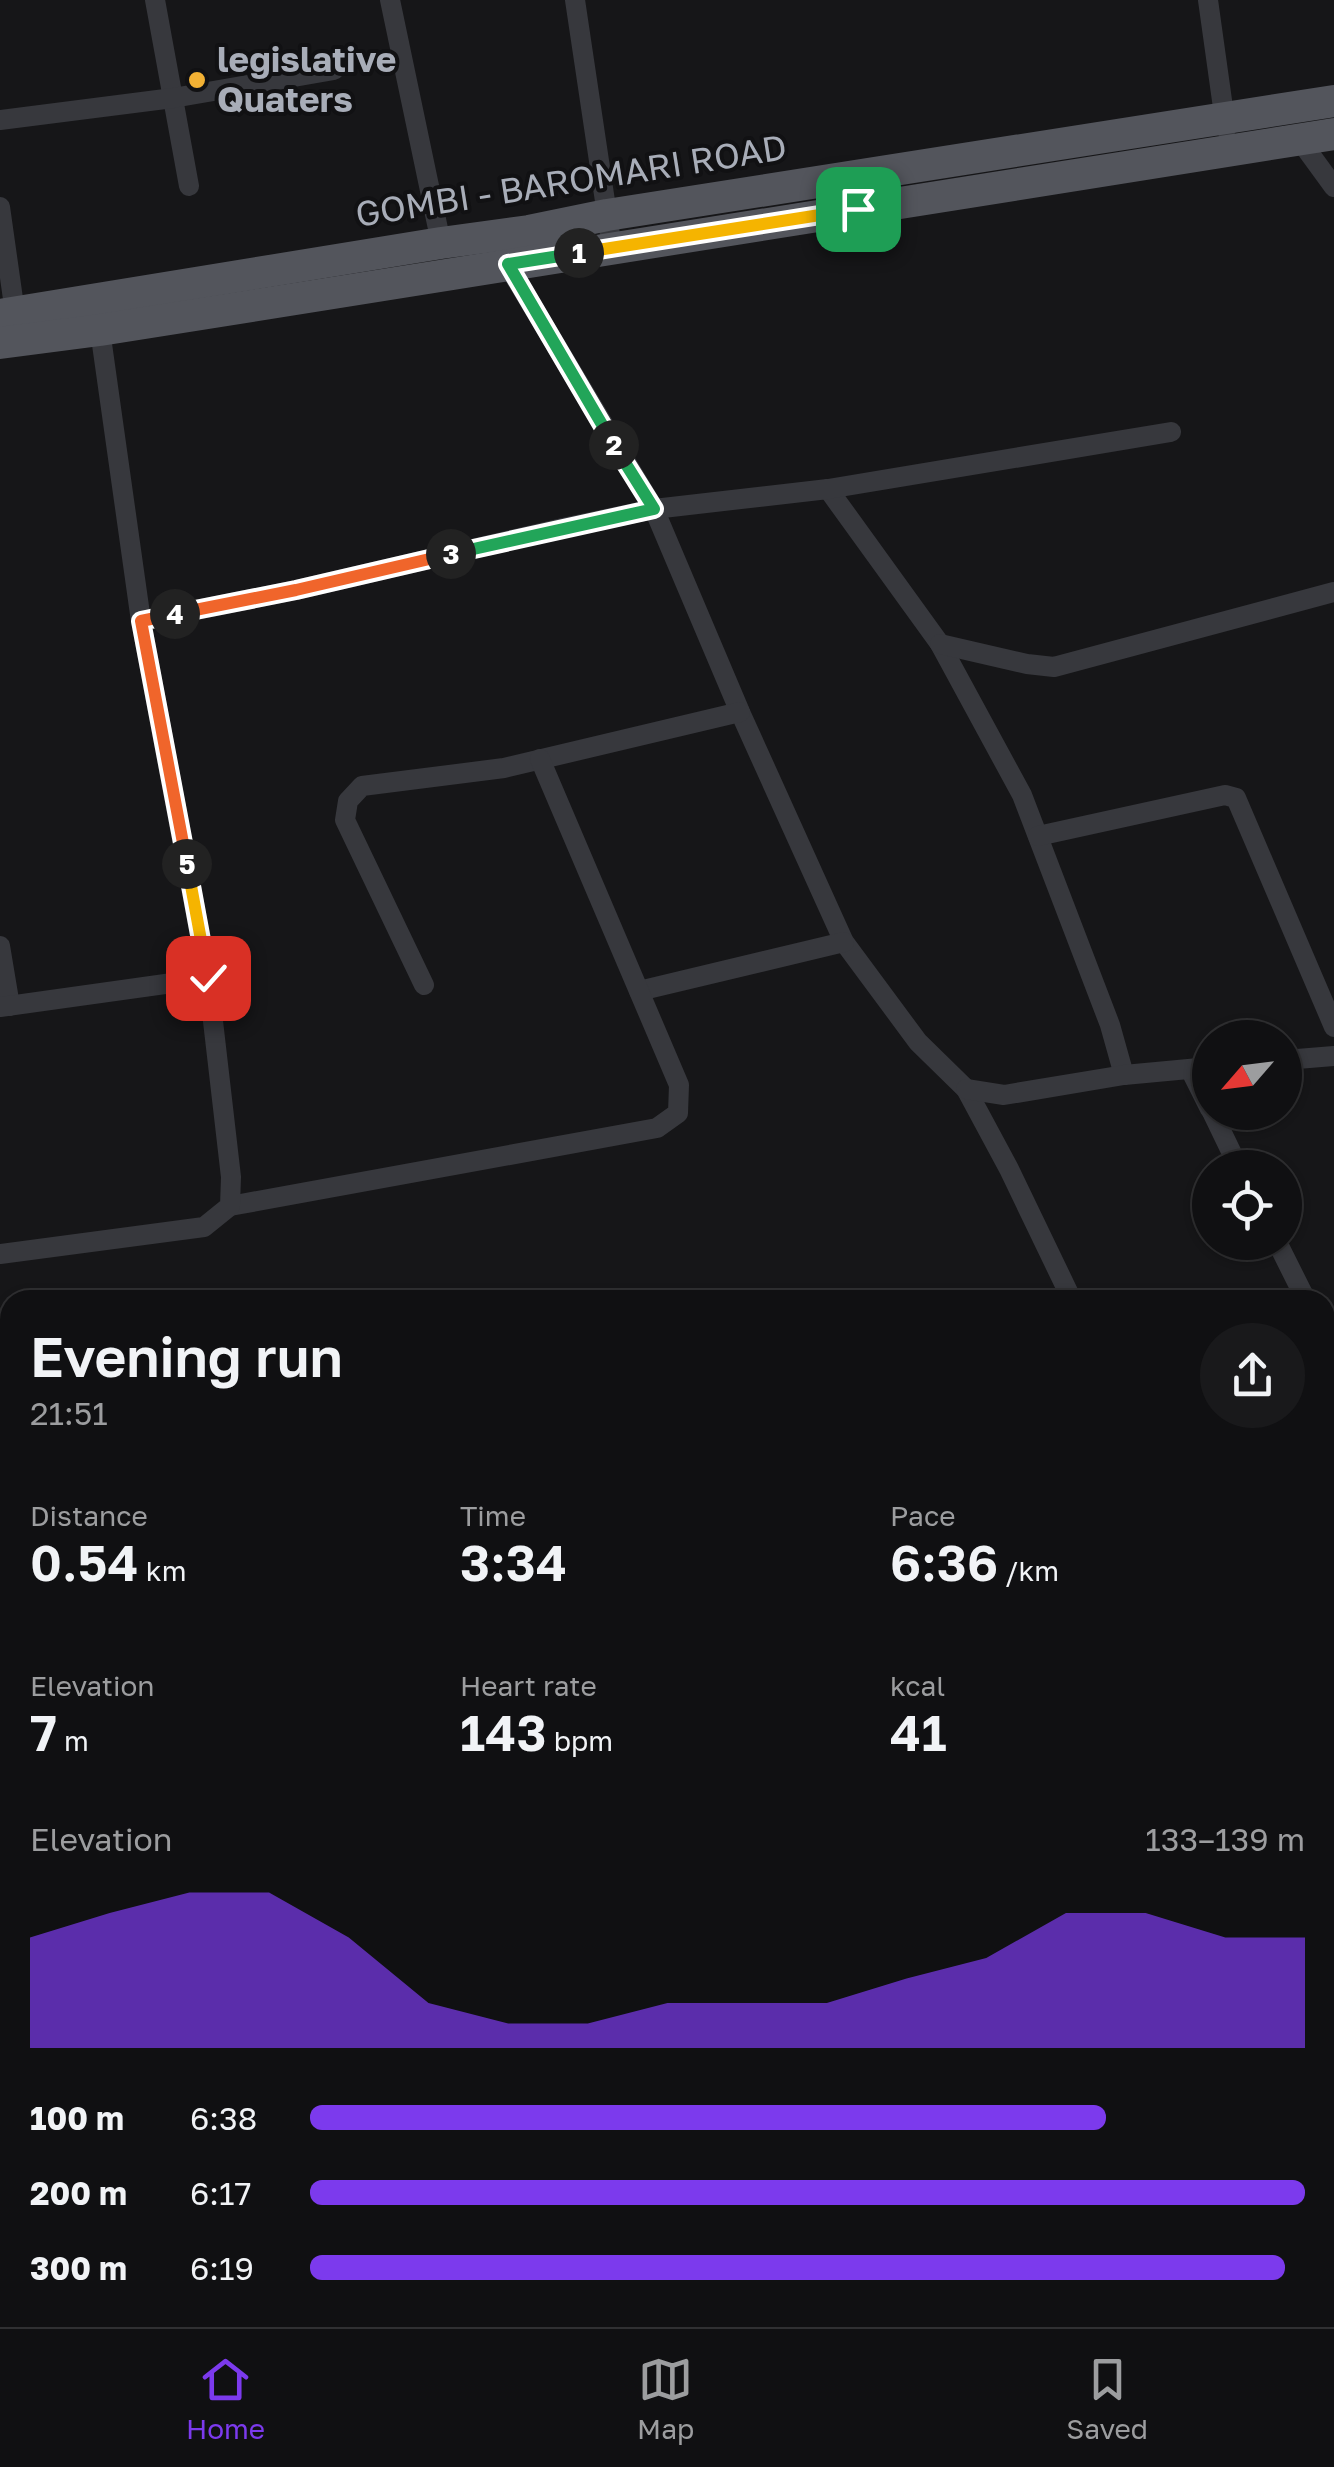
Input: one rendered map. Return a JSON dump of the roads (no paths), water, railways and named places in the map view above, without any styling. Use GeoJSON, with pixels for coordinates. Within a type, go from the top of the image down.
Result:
{"type":"FeatureCollection","features":[{"type":"Feature","properties":{"kind":"main road","name":"GOMBI - BAROMARI ROAD"},"geometry":{"type":"LineString","coordinates":[[8,314],[508,264],[610,231],[1334,101]]}},
{"type":"Feature","properties":{"kind":"main road","name":"GOMBI - BAROMARI ROAD"},"geometry":{"type":"LineString","coordinates":[[0,343],[100,330],[440,243],[529,231],[610,231],[1226,152],[1334,134]]}},
{"type":"Feature","properties":{"kind":"street"},"geometry":{"type":"LineString","coordinates":[[156,0],[189,186]]}},
{"type":"Feature","properties":{"kind":"street"},"geometry":{"type":"LineString","coordinates":[[390,0],[440,243]]}},
{"type":"Feature","properties":{"kind":"street"},"geometry":{"type":"LineString","coordinates":[[575,0],[610,231]]}},
{"type":"Feature","properties":{"kind":"street"},"geometry":{"type":"LineString","coordinates":[[1208,0],[1226,118],[1226,152]]}},
{"type":"Feature","properties":{"kind":"street"},"geometry":{"type":"LineString","coordinates":[[0,120],[172,98],[334,70]]}},
{"type":"Feature","properties":{"kind":"street"},"geometry":{"type":"LineString","coordinates":[[1299,139],[1334,187]]}},
{"type":"Feature","properties":{"kind":"street"},"geometry":{"type":"LineString","coordinates":[[0,207],[8,314]]}},
{"type":"Feature","properties":{"kind":"street"},"geometry":{"type":"LineString","coordinates":[[508,264],[654,509],[844,942],[918,1042],[966,1088],[1067,1290]]}},
{"type":"Feature","properties":{"kind":"street"},"geometry":{"type":"LineString","coordinates":[[100,330],[141,621],[208,978],[231,1177],[230,1206]]}},
{"type":"Feature","properties":{"kind":"street"},"geometry":{"type":"LineString","coordinates":[[141,621],[654,509],[828,489],[1170,432]]}},
{"type":"Feature","properties":{"kind":"street"},"geometry":{"type":"LineString","coordinates":[[828,489],[940,644],[1022,794],[1110,1025],[1124,1075]]}},
{"type":"Feature","properties":{"kind":"street"},"geometry":{"type":"LineString","coordinates":[[940,644],[1054,667],[1334,592]]}},
{"type":"Feature","properties":{"kind":"street"},"geometry":{"type":"LineString","coordinates":[[424,985],[345,820],[348,801],[362,786],[504,768],[740,712]]}},
{"type":"Feature","properties":{"kind":"street"},"geometry":{"type":"LineString","coordinates":[[0,1254],[204,1227],[230,1206],[657,1128],[678,1114],[679,1085],[540,760]]}},
{"type":"Feature","properties":{"kind":"street"},"geometry":{"type":"LineString","coordinates":[[1038,836],[1226,795],[1236,798],[1334,1027]]}},
{"type":"Feature","properties":{"kind":"street"},"geometry":{"type":"LineString","coordinates":[[639,992],[844,942]]}},
{"type":"Feature","properties":{"kind":"street"},"geometry":{"type":"LineString","coordinates":[[0,946],[5,1006],[208,978]]}},
{"type":"Feature","properties":{"kind":"street"},"geometry":{"type":"LineString","coordinates":[[1302,1059],[1334,1056]]}},
{"type":"Feature","properties":{"kind":"street"},"geometry":{"type":"LineString","coordinates":[[966,1088],[1004,1094],[1192,1069]]}},
{"type":"Feature","properties":{"kind":"street"},"geometry":{"type":"LineString","coordinates":[[1286,1260],[1301,1290]]}},
{"type":"Feature","properties":{"kind":"place","name":"legislative Quaters"},"geometry":{"type":"Point","coordinates":[197,80]}}]}
